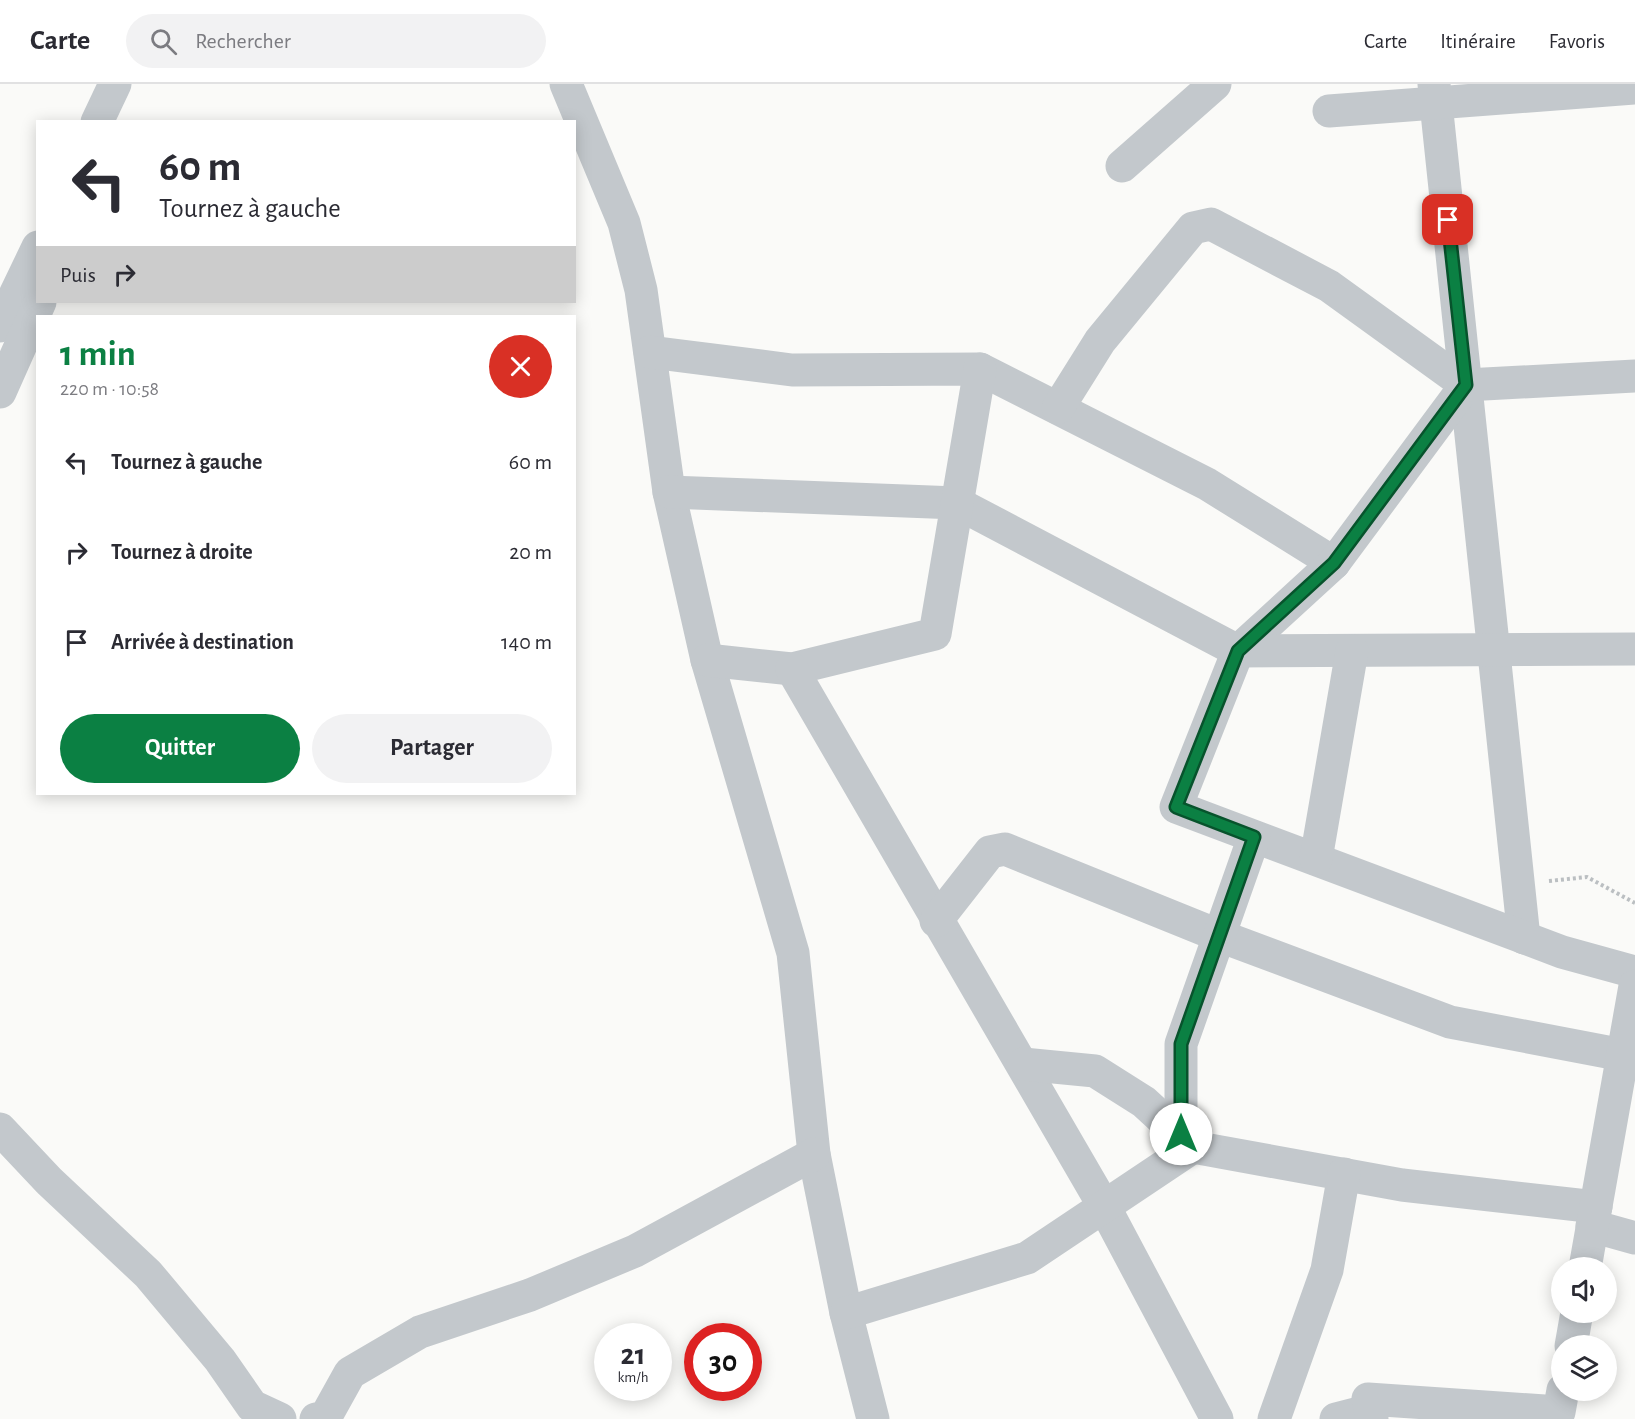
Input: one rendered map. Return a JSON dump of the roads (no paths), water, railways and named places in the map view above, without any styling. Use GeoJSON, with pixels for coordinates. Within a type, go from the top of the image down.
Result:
{"type":"FeatureCollection","features":[{"type":"Feature","properties":{"kind":"street"},"geometry":{"type":"LineString","coordinates":[[98,120],[115,84]]}},
{"type":"Feature","properties":{"kind":"street"},"geometry":{"type":"LineString","coordinates":[[122,120],[137,84]]}},
{"type":"Feature","properties":{"kind":"street"},"geometry":{"type":"LineString","coordinates":[[566,84],[624,223],[641,290],[669,492],[707,660],[793,953],[814,1154],[846,1313],[873,1419]]}},
{"type":"Feature","properties":{"kind":"street"},"geometry":{"type":"LineString","coordinates":[[1122,166],[1215,84]]}},
{"type":"Feature","properties":{"kind":"street"},"geometry":{"type":"LineString","coordinates":[[1329,111],[1435,93],[1622,87]]}},
{"type":"Feature","properties":{"kind":"street"},"geometry":{"type":"LineString","coordinates":[[1435,93],[1524,938]]}},
{"type":"Feature","properties":{"kind":"street"},"geometry":{"type":"LineString","coordinates":[[1058,408],[1100,341],[1193,228],[1202,224],[1211,224],[1329,286],[1466,385],[1635,376]]}},
{"type":"Feature","properties":{"kind":"street"},"geometry":{"type":"LineString","coordinates":[[0,326],[36,251]]}},
{"type":"Feature","properties":{"kind":"street"},"geometry":{"type":"LineString","coordinates":[[0,392],[40,303]]}},
{"type":"Feature","properties":{"kind":"street"},"geometry":{"type":"LineString","coordinates":[[650,352],[792,370],[980,369],[1207,484],[1334,563]]}},
{"type":"Feature","properties":{"kind":"street"},"geometry":{"type":"LineString","coordinates":[[707,660],[792,669],[935,634],[980,369]]}},
{"type":"Feature","properties":{"kind":"street"},"geometry":{"type":"LineString","coordinates":[[1466,385],[1334,563],[1238,651],[1176,807],[1562,952],[1635,972]]}},
{"type":"Feature","properties":{"kind":"street"},"geometry":{"type":"LineString","coordinates":[[669,492],[957,503],[1238,651],[1635,649]]}},
{"type":"Feature","properties":{"kind":"street"},"geometry":{"type":"LineString","coordinates":[[1316,859],[1352,651]]}},
{"type":"Feature","properties":{"kind":"street"},"geometry":{"type":"LineString","coordinates":[[792,669],[936,921],[1023,1064],[1105,1208],[1217,1419]]}},
{"type":"Feature","properties":{"kind":"street"},"geometry":{"type":"LineString","coordinates":[[1187,1140],[1181,1044],[1254,837]]}},
{"type":"Feature","properties":{"kind":"street"},"geometry":{"type":"LineString","coordinates":[[936,921],[990,852],[1005,849],[1220,936],[1450,1022],[1623,1055]]}},
{"type":"Feature","properties":{"kind":"street"},"geometry":{"type":"LineString","coordinates":[[1587,1257],[1635,986]]}},
{"type":"Feature","properties":{"kind":"street"},"geometry":{"type":"LineString","coordinates":[[1023,1064],[1095,1071],[1144,1102],[1187,1140],[1402,1185],[1594,1217],[1635,1238]]}},
{"type":"Feature","properties":{"kind":"street"},"geometry":{"type":"LineString","coordinates":[[0,1129],[49,1181],[148,1274],[220,1360],[252,1406],[280,1419]]}},
{"type":"Feature","properties":{"kind":"street"},"geometry":{"type":"LineString","coordinates":[[846,1313],[1027,1258],[1105,1208],[1187,1140]]}},
{"type":"Feature","properties":{"kind":"street"},"geometry":{"type":"LineString","coordinates":[[316,1419],[325,1418],[350,1372],[420,1332],[530,1295],[635,1251],[814,1154]]}},
{"type":"Feature","properties":{"kind":"street"},"geometry":{"type":"LineString","coordinates":[[1274,1419],[1327,1269],[1344,1174]]}},
{"type":"Feature","properties":{"kind":"street"},"geometry":{"type":"LineString","coordinates":[[1336,1419],[1372,1415],[1368,1399],[1559,1412],[1561,1401]]}}]}
